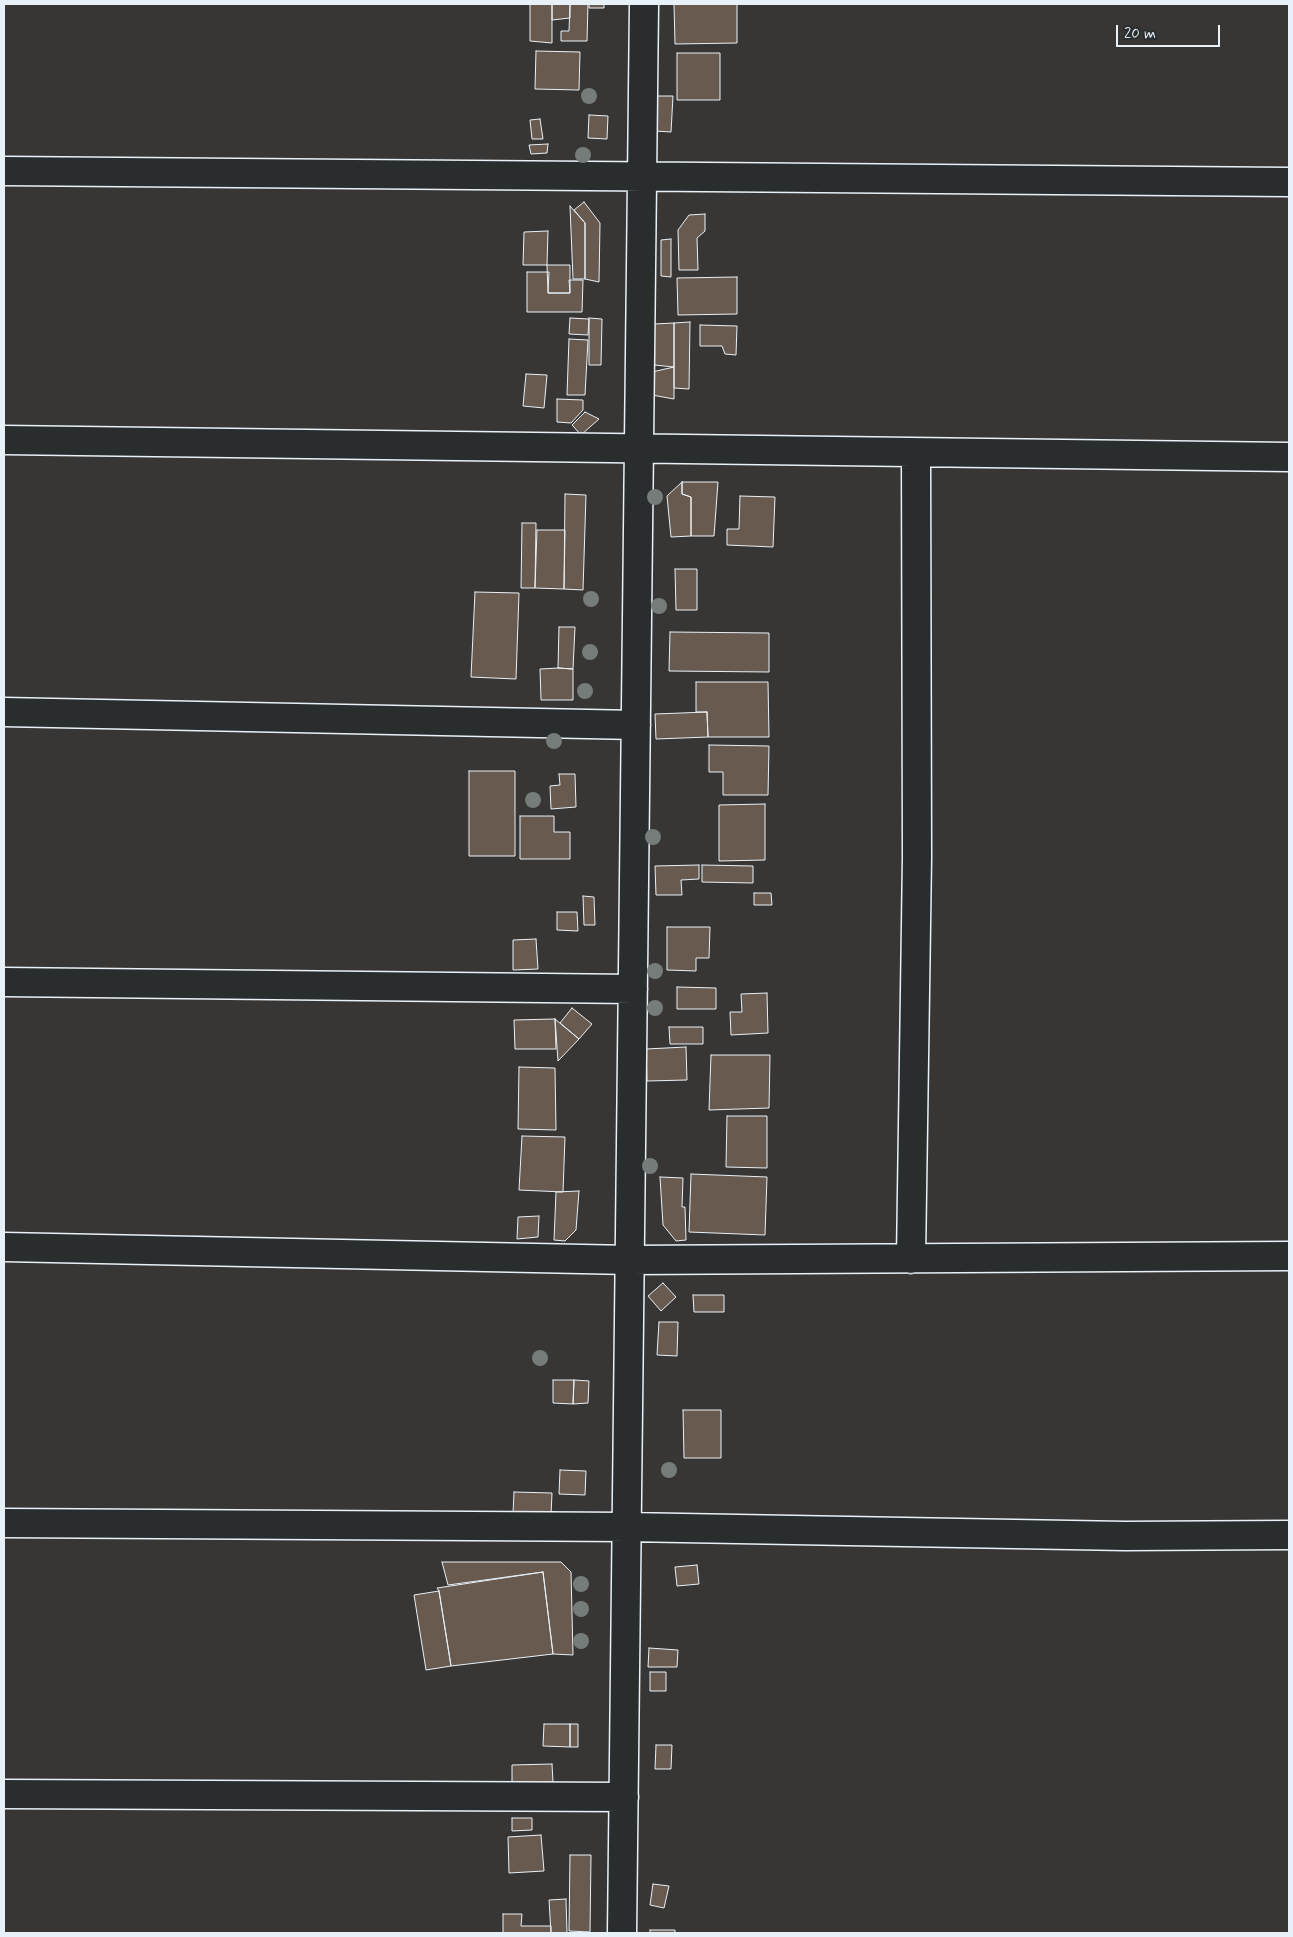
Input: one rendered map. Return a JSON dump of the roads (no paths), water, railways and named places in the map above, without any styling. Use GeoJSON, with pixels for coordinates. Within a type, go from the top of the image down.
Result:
{"type":"FeatureCollection","features":[{"type":"Feature","properties":{"kind":"street"},"geometry":{"type":"LineString","coordinates":[[622,1933],[644,4]]}},
{"type":"Feature","properties":{"kind":"street"},"geometry":{"type":"LineString","coordinates":[[4,171],[1289,182]]}},
{"type":"Feature","properties":{"kind":"street"},"geometry":{"type":"LineString","coordinates":[[4,440],[916,454],[1289,457]]}},
{"type":"Feature","properties":{"kind":"street"},"geometry":{"type":"LineString","coordinates":[[911,1259],[917,857],[916,454]]}},
{"type":"Feature","properties":{"kind":"street"},"geometry":{"type":"LineString","coordinates":[[4,712],[636,725]]}},
{"type":"Feature","properties":{"kind":"street"},"geometry":{"type":"LineString","coordinates":[[4,982],[633,989]]}},
{"type":"Feature","properties":{"kind":"street"},"geometry":{"type":"LineString","coordinates":[[4,1247],[630,1260],[1289,1256]]}},
{"type":"Feature","properties":{"kind":"street"},"geometry":{"type":"LineString","coordinates":[[4,1523],[627,1528],[1125,1536],[1289,1535]]}},
{"type":"Feature","properties":{"kind":"street"},"geometry":{"type":"LineString","coordinates":[[4,1794],[624,1797]]}}]}
